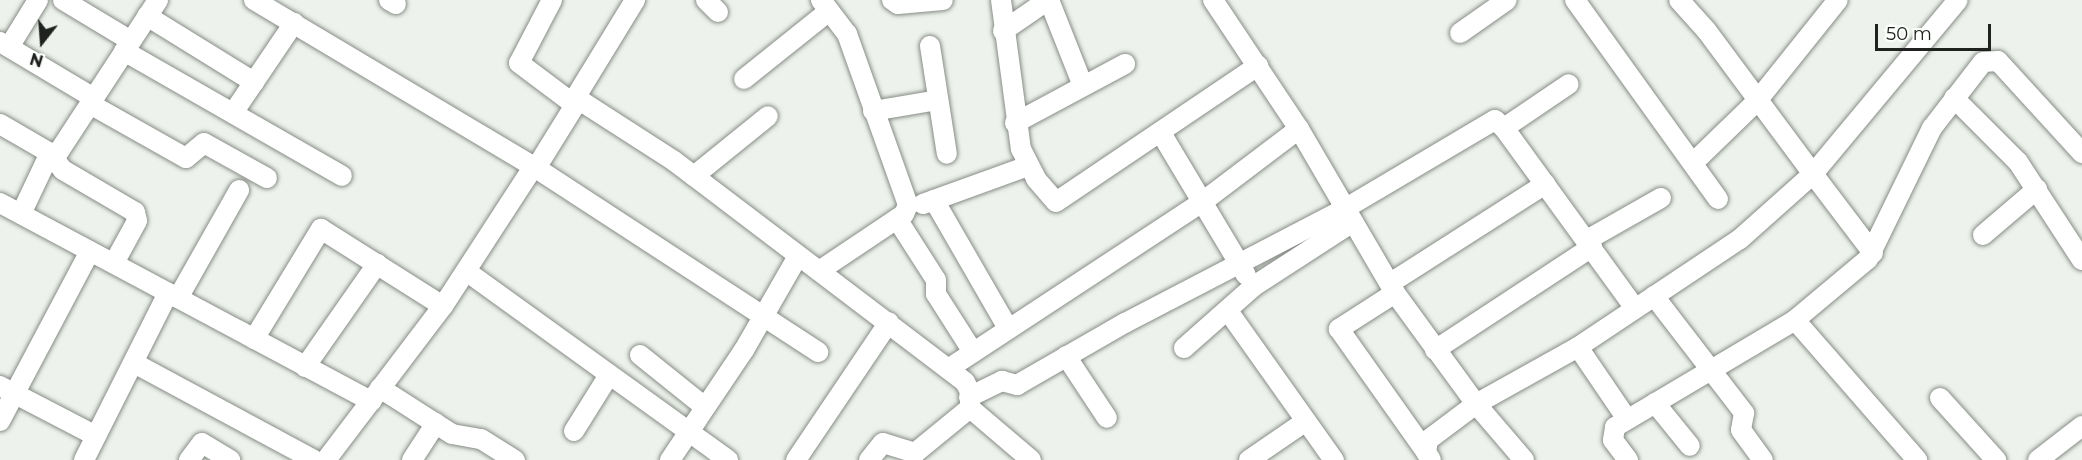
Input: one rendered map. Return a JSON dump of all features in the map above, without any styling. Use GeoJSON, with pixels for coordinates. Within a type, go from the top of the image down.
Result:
{"type":"FeatureCollection","features":[{"type":"Feature","properties":{"kind":"street"},"geometry":{"type":"LineString","coordinates":[[38,0],[3,46],[186,158],[204,143],[267,177]]}},
{"type":"Feature","properties":{"kind":"street"},"geometry":{"type":"LineString","coordinates":[[63,0],[128,46],[233,113],[342,176]]}},
{"type":"Feature","properties":{"kind":"street"},"geometry":{"type":"LineString","coordinates":[[552,0],[519,63],[574,104],[584,103],[694,176],[889,322],[965,381],[970,402],[1031,460]]}},
{"type":"Feature","properties":{"kind":"street"},"geometry":{"type":"LineString","coordinates":[[134,363],[326,459],[443,306],[466,272],[535,167],[635,0]]}},
{"type":"Feature","properties":{"kind":"street"},"geometry":{"type":"LineString","coordinates":[[892,0],[898,4],[943,0]]}},
{"type":"Feature","properties":{"kind":"street"},"geometry":{"type":"LineString","coordinates":[[1001,0],[1015,123],[1028,166],[1050,199],[1063,201],[1258,66]]}},
{"type":"Feature","properties":{"kind":"street"},"geometry":{"type":"LineString","coordinates":[[1003,31],[1049,0],[1083,86]]}},
{"type":"Feature","properties":{"kind":"street"},"geometry":{"type":"LineString","coordinates":[[1213,0],[1299,129],[1349,215],[1435,350],[1476,404],[1524,460]]}},
{"type":"Feature","properties":{"kind":"street"},"geometry":{"type":"LineString","coordinates":[[1460,33],[1507,0]]}},
{"type":"Feature","properties":{"kind":"street"},"geometry":{"type":"LineString","coordinates":[[1575,0],[1718,199]]}},
{"type":"Feature","properties":{"kind":"street"},"geometry":{"type":"LineString","coordinates":[[1679,0],[1706,30],[1873,253]]}},
{"type":"Feature","properties":{"kind":"street"},"geometry":{"type":"LineString","coordinates":[[1693,163],[1757,101],[1838,0]]}},
{"type":"Feature","properties":{"kind":"street"},"geometry":{"type":"LineString","coordinates":[[1428,456],[1428,440],[1476,404],[1578,347],[1740,238],[1813,174],[1958,0]]}},
{"type":"Feature","properties":{"kind":"street"},"geometry":{"type":"LineString","coordinates":[[261,2],[535,167],[818,352]]}},
{"type":"Feature","properties":{"kind":"street"},"geometry":{"type":"LineString","coordinates":[[744,79],[825,5],[847,34],[873,111],[902,215],[936,280],[936,294],[973,352]]}},
{"type":"Feature","properties":{"kind":"street"},"geometry":{"type":"LineString","coordinates":[[21,214],[52,156],[92,101],[153,8],[254,82]]}},
{"type":"Feature","properties":{"kind":"street"},"geometry":{"type":"LineString","coordinates":[[233,113],[294,23]]}},
{"type":"Feature","properties":{"kind":"street"},"geometry":{"type":"LineString","coordinates":[[930,46],[947,154]]}},
{"type":"Feature","properties":{"kind":"street"},"geometry":{"type":"LineString","coordinates":[[1628,460],[1611,433],[1628,419],[1795,320],[1873,253],[1932,128],[1983,62],[1998,61],[2082,153]]}},
{"type":"Feature","properties":{"kind":"street"},"geometry":{"type":"LineString","coordinates":[[1015,123],[1125,64]]}},
{"type":"Feature","properties":{"kind":"street"},"geometry":{"type":"LineString","coordinates":[[1504,128],[1569,84]]}},
{"type":"Feature","properties":{"kind":"street"},"geometry":{"type":"LineString","coordinates":[[1954,98],[2018,162],[2082,260]]}},
{"type":"Feature","properties":{"kind":"street"},"geometry":{"type":"LineString","coordinates":[[873,111],[938,100]]}},
{"type":"Feature","properties":{"kind":"street"},"geometry":{"type":"LineString","coordinates":[[694,176],[768,116]]}},
{"type":"Feature","properties":{"kind":"street"},"geometry":{"type":"LineString","coordinates":[[1184,348],[1254,286],[1349,215],[1490,121],[1500,122],[1635,308]]}},
{"type":"Feature","properties":{"kind":"street"},"geometry":{"type":"LineString","coordinates":[[0,124],[52,156],[63,170],[138,216],[114,263]]}},
{"type":"Feature","properties":{"kind":"street"},"geometry":{"type":"LineString","coordinates":[[948,369],[1201,203],[1299,129]]}},
{"type":"Feature","properties":{"kind":"street"},"geometry":{"type":"LineString","coordinates":[[1161,133],[1201,203],[1254,286]]}},
{"type":"Feature","properties":{"kind":"street"},"geometry":{"type":"LineString","coordinates":[[819,271],[902,215],[934,200],[1028,166]]}},
{"type":"Feature","properties":{"kind":"street"},"geometry":{"type":"LineString","coordinates":[[1428,456],[1339,329],[1394,287],[1545,184]]}},
{"type":"Feature","properties":{"kind":"street"},"geometry":{"type":"LineString","coordinates":[[1983,235],[2037,189]]}},
{"type":"Feature","properties":{"kind":"street"},"geometry":{"type":"LineString","coordinates":[[84,460],[134,363],[239,190]]}},
{"type":"Feature","properties":{"kind":"street"},"geometry":{"type":"LineString","coordinates":[[1435,350],[1589,244],[1661,198]]}},
{"type":"Feature","properties":{"kind":"street"},"geometry":{"type":"LineString","coordinates":[[934,200],[1008,328]]}},
{"type":"Feature","properties":{"kind":"street"},"geometry":{"type":"LineString","coordinates":[[0,203],[305,367],[376,394],[436,423],[458,437],[487,441],[515,460]]}},
{"type":"Feature","properties":{"kind":"street"},"geometry":{"type":"LineString","coordinates":[[869,460],[883,443],[915,453],[970,402],[1002,381],[1017,385],[1066,356],[1239,264],[1349,215]]}},
{"type":"Feature","properties":{"kind":"street"},"geometry":{"type":"LineString","coordinates":[[254,339],[321,229],[443,306]]}},
{"type":"Feature","properties":{"kind":"street"},"geometry":{"type":"LineString","coordinates":[[0,421],[7,390],[90,251]]}},
{"type":"Feature","properties":{"kind":"street"},"geometry":{"type":"LineString","coordinates":[[670,460],[798,256]]}},
{"type":"Feature","properties":{"kind":"street"},"geometry":{"type":"LineString","coordinates":[[305,367],[377,264]]}},
{"type":"Feature","properties":{"kind":"street"},"geometry":{"type":"LineString","coordinates":[[466,272],[728,460]]}},
{"type":"Feature","properties":{"kind":"street"},"geometry":{"type":"LineString","coordinates":[[1654,296],[1744,413],[1741,430],[1763,460]]}},
{"type":"Feature","properties":{"kind":"street"},"geometry":{"type":"LineString","coordinates":[[1228,311],[1334,460]]}},
{"type":"Feature","properties":{"kind":"street"},"geometry":{"type":"LineString","coordinates":[[1795,320],[1917,460]]}},
{"type":"Feature","properties":{"kind":"street"},"geometry":{"type":"LineString","coordinates":[[796,460],[889,322]]}},
{"type":"Feature","properties":{"kind":"street"},"geometry":{"type":"LineString","coordinates":[[1578,347],[1628,419]]}},
{"type":"Feature","properties":{"kind":"street"},"geometry":{"type":"LineString","coordinates":[[640,355],[705,407]]}},
{"type":"Feature","properties":{"kind":"street"},"geometry":{"type":"LineString","coordinates":[[1066,356],[1107,418]]}},
{"type":"Feature","properties":{"kind":"street"},"geometry":{"type":"LineString","coordinates":[[574,431],[609,375]]}},
{"type":"Feature","properties":{"kind":"street"},"geometry":{"type":"LineString","coordinates":[[7,390],[96,436]]}},
{"type":"Feature","properties":{"kind":"street"},"geometry":{"type":"LineString","coordinates":[[1940,398],[1996,460]]}},
{"type":"Feature","properties":{"kind":"street"},"geometry":{"type":"LineString","coordinates":[[1655,403],[1690,446]]}},
{"type":"Feature","properties":{"kind":"street"},"geometry":{"type":"LineString","coordinates":[[1249,460],[1306,421]]}},
{"type":"Feature","properties":{"kind":"street"},"geometry":{"type":"LineString","coordinates":[[412,460],[436,423]]}},
{"type":"Feature","properties":{"kind":"street"},"geometry":{"type":"LineString","coordinates":[[2048,457],[2082,426]]}},
{"type":"Feature","properties":{"kind":"street"},"geometry":{"type":"LineString","coordinates":[[189,460],[202,443],[230,460]]}}]}
